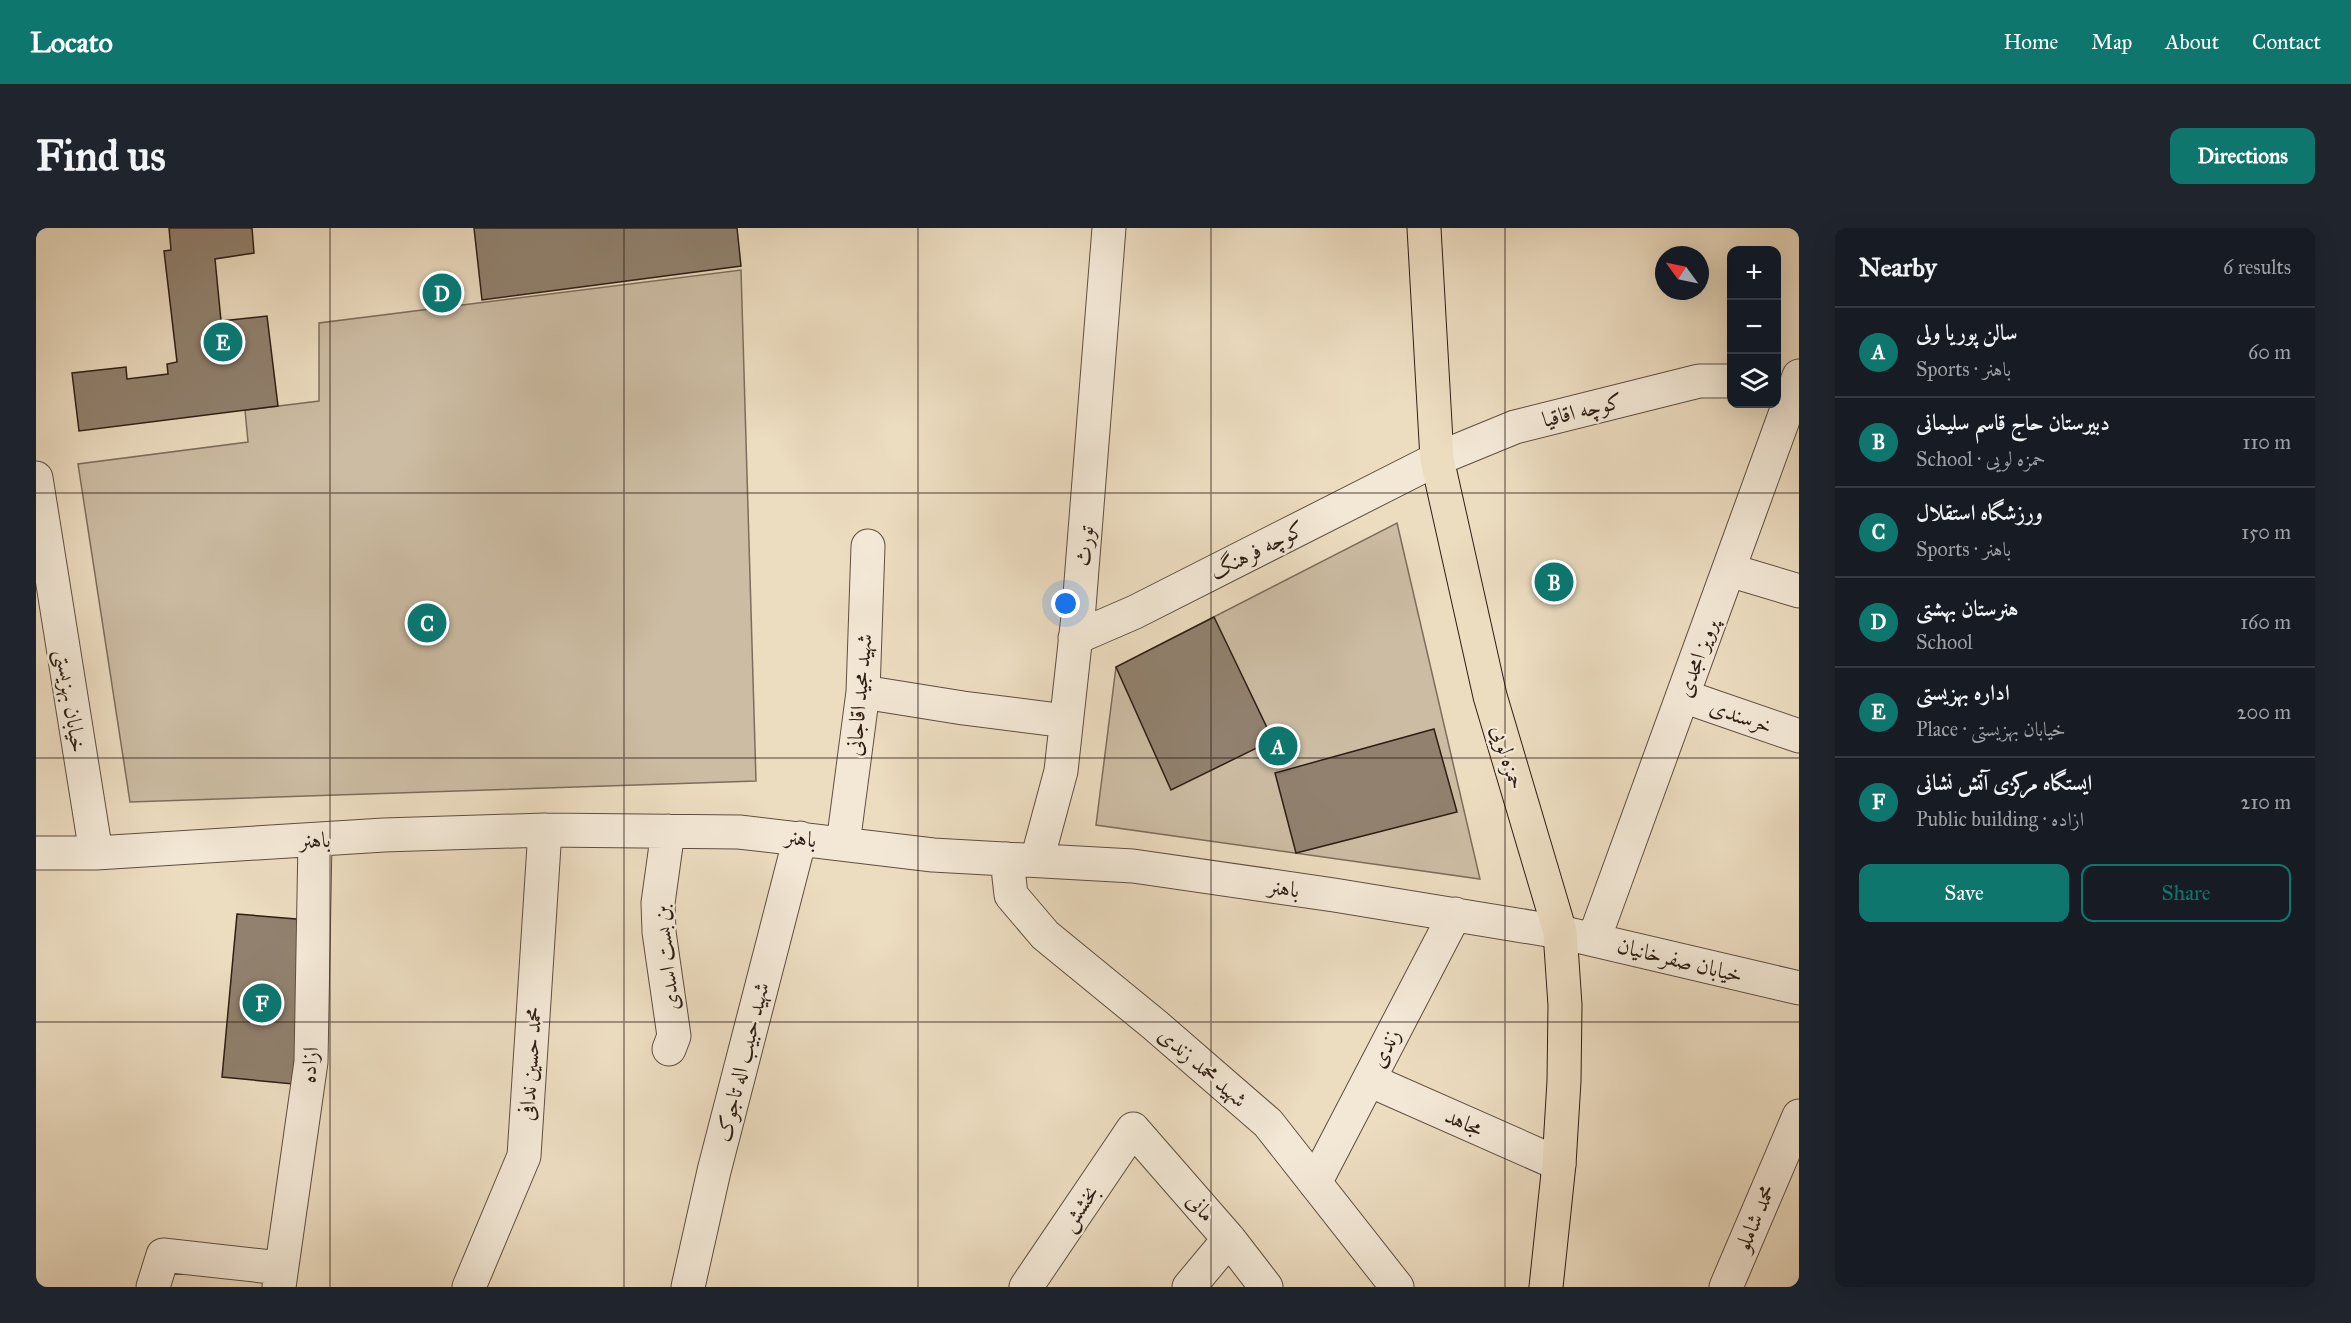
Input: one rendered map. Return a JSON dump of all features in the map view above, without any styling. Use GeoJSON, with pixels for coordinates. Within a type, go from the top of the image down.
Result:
{"type":"FeatureCollection","features":[{"type":"Feature","properties":{"kind":"main road","name":"حمزه لویی"},"geometry":{"type":"LineString","coordinates":[[1424,228],[1437,459],[1490,696],[1560,932],[1566,1005],[1560,1164],[1546,1287]]}},
{"type":"Feature","properties":{"kind":"street","name":"تورث"},"geometry":{"type":"LineString","coordinates":[[1022,860],[1060,771],[1075,638],[1109,228]]}},
{"type":"Feature","properties":{"kind":"street","name":"پرویز امجدی"},"geometry":{"type":"LineString","coordinates":[[1594,939],[1729,570],[1791,379]]}},
{"type":"Feature","properties":{"kind":"street","name":"کوچه اقاقیا"},"geometry":{"type":"LineString","coordinates":[[1437,459],[1515,427],[1699,381],[1727,381]]}},
{"type":"Feature","properties":{"kind":"street","name":"کوچه فرهنگ"},"geometry":{"type":"LineString","coordinates":[[1075,638],[1135,612],[1437,459]]}},
{"type":"Feature","properties":{"kind":"street","name":"خیابان بهزیستی"},"geometry":{"type":"LineString","coordinates":[[36,478],[96,853]]}},
{"type":"Feature","properties":{"kind":"street","name":"شهید مجید اقاجانی"},"geometry":{"type":"LineString","coordinates":[[843,844],[863,692],[868,546]]}},
{"type":"Feature","properties":{"kind":"street"},"geometry":{"type":"LineString","coordinates":[[1729,570],[1799,591]]}},
{"type":"Feature","properties":{"kind":"street"},"geometry":{"type":"LineString","coordinates":[[863,692],[1066,721]]}},
{"type":"Feature","properties":{"kind":"street","name":"خرسندی"},"geometry":{"type":"LineString","coordinates":[[1683,696],[1799,736]]}},
{"type":"Feature","properties":{"kind":"street","name":"باهنر"},"geometry":{"type":"LineString","coordinates":[[36,853],[96,853],[384,835],[545,830],[739,832],[933,855],[1133,866],[1560,932]]}},
{"type":"Feature","properties":{"kind":"street","name":"محمد حسین ندافی"},"geometry":{"type":"LineString","coordinates":[[469,1287],[524,1156],[545,830]]}},
{"type":"Feature","properties":{"kind":"street","name":"بن بست اسدی"},"geometry":{"type":"LineString","coordinates":[[668,831],[658,903],[659,932],[675,1036],[669,1049]]}},
{"type":"Feature","properties":{"kind":"street","name":"شهید حبیب اله تاجوک"},"geometry":{"type":"LineString","coordinates":[[688,1287],[714,1171],[800,838]]}},
{"type":"Feature","properties":{"kind":"street","name":"ازاده"},"geometry":{"type":"LineString","coordinates":[[280,1277],[311,1062],[315,840]]}},
{"type":"Feature","properties":{"kind":"street","name":"شهید محمد زندی"},"geometry":{"type":"LineString","coordinates":[[1022,860],[1011,895],[1045,935],[1155,1025],[1268,1123],[1397,1287]]}},
{"type":"Feature","properties":{"kind":"street","name":"زندی"},"geometry":{"type":"LineString","coordinates":[[1315,1183],[1455,914]]}},
{"type":"Feature","properties":{"kind":"street","name":"خیابان صفرخانیان"},"geometry":{"type":"LineString","coordinates":[[1560,932],[1799,988]]}},
{"type":"Feature","properties":{"kind":"street","name":"مجاهد"},"geometry":{"type":"LineString","coordinates":[[1369,1080],[1560,1164]]}},
{"type":"Feature","properties":{"kind":"street","name":"محمد شاملو"},"geometry":{"type":"LineString","coordinates":[[1726,1287],[1799,1116]]}},
{"type":"Feature","properties":{"kind":"street","name":"مانی"},"geometry":{"type":"LineString","coordinates":[[1133,1129],[1229,1239],[1266,1287]]}},
{"type":"Feature","properties":{"kind":"street","name":"بخشش"},"geometry":{"type":"LineString","coordinates":[[1026,1287],[1133,1129]]}},
{"type":"Feature","properties":{"kind":"street"},"geometry":{"type":"LineString","coordinates":[[1189,1287],[1229,1239]]}},
{"type":"Feature","properties":{"kind":"street"},"geometry":{"type":"LineString","coordinates":[[153,1287],[163,1255],[280,1277]]}},
{"type":"Feature","properties":{"kind":"shaded area"},"geometry":{"type":"Polygon","coordinates":[[[741,270],[756,781],[130,802],[78,464],[248,442],[245,410],[319,401],[319,323],[741,270]]]}},
{"type":"Feature","properties":{"kind":"shaded area"},"geometry":{"type":"Polygon","coordinates":[[[1397,523],[1480,879],[1096,825],[1116,667],[1397,523]]]}},
{"type":"Feature","properties":{"kind":"building"},"geometry":{"type":"Polygon","coordinates":[[[169,228],[252,228],[254,253],[215,259],[221,321],[267,316],[278,406],[79,431],[72,373],[126,367],[127,379],[168,374],[167,364],[177,362],[164,251],[171,250],[169,228]]]}},
{"type":"Feature","properties":{"kind":"building"},"geometry":{"type":"Polygon","coordinates":[[[474,228],[737,228],[741,266],[482,300],[474,228]]]}},
{"type":"Feature","properties":{"kind":"building"},"geometry":{"type":"Polygon","coordinates":[[[1214,617],[1273,740],[1171,790],[1116,667],[1214,617]]]}},
{"type":"Feature","properties":{"kind":"building"},"geometry":{"type":"Polygon","coordinates":[[[1434,729],[1457,812],[1296,853],[1275,773],[1434,729]]]}},
{"type":"Feature","properties":{"kind":"building"},"geometry":{"type":"Polygon","coordinates":[[[237,914],[308,920],[293,1084],[222,1077],[237,914]]]}},
{"type":"Feature","properties":{"kind":"place","name":"هنرستان بهشتی"},"geometry":{"type":"Point","coordinates":[442,293]}},
{"type":"Feature","properties":{"kind":"place","name":"اداره بهزیستی"},"geometry":{"type":"Point","coordinates":[223,342]}},
{"type":"Feature","properties":{"kind":"place","name":"دبیرستان حاج قاسم سلیمانی"},"geometry":{"type":"Point","coordinates":[1554,582]}},
{"type":"Feature","properties":{"kind":"place","name":"ورزشگاه استقلال"},"geometry":{"type":"Point","coordinates":[427,623]}},
{"type":"Feature","properties":{"kind":"place","name":"سالن پوریا ولی"},"geometry":{"type":"Point","coordinates":[1278,746]}},
{"type":"Feature","properties":{"kind":"place","name":"ایستگاه مرکزی آتش نشانی"},"geometry":{"type":"Point","coordinates":[262,1003]}}]}
